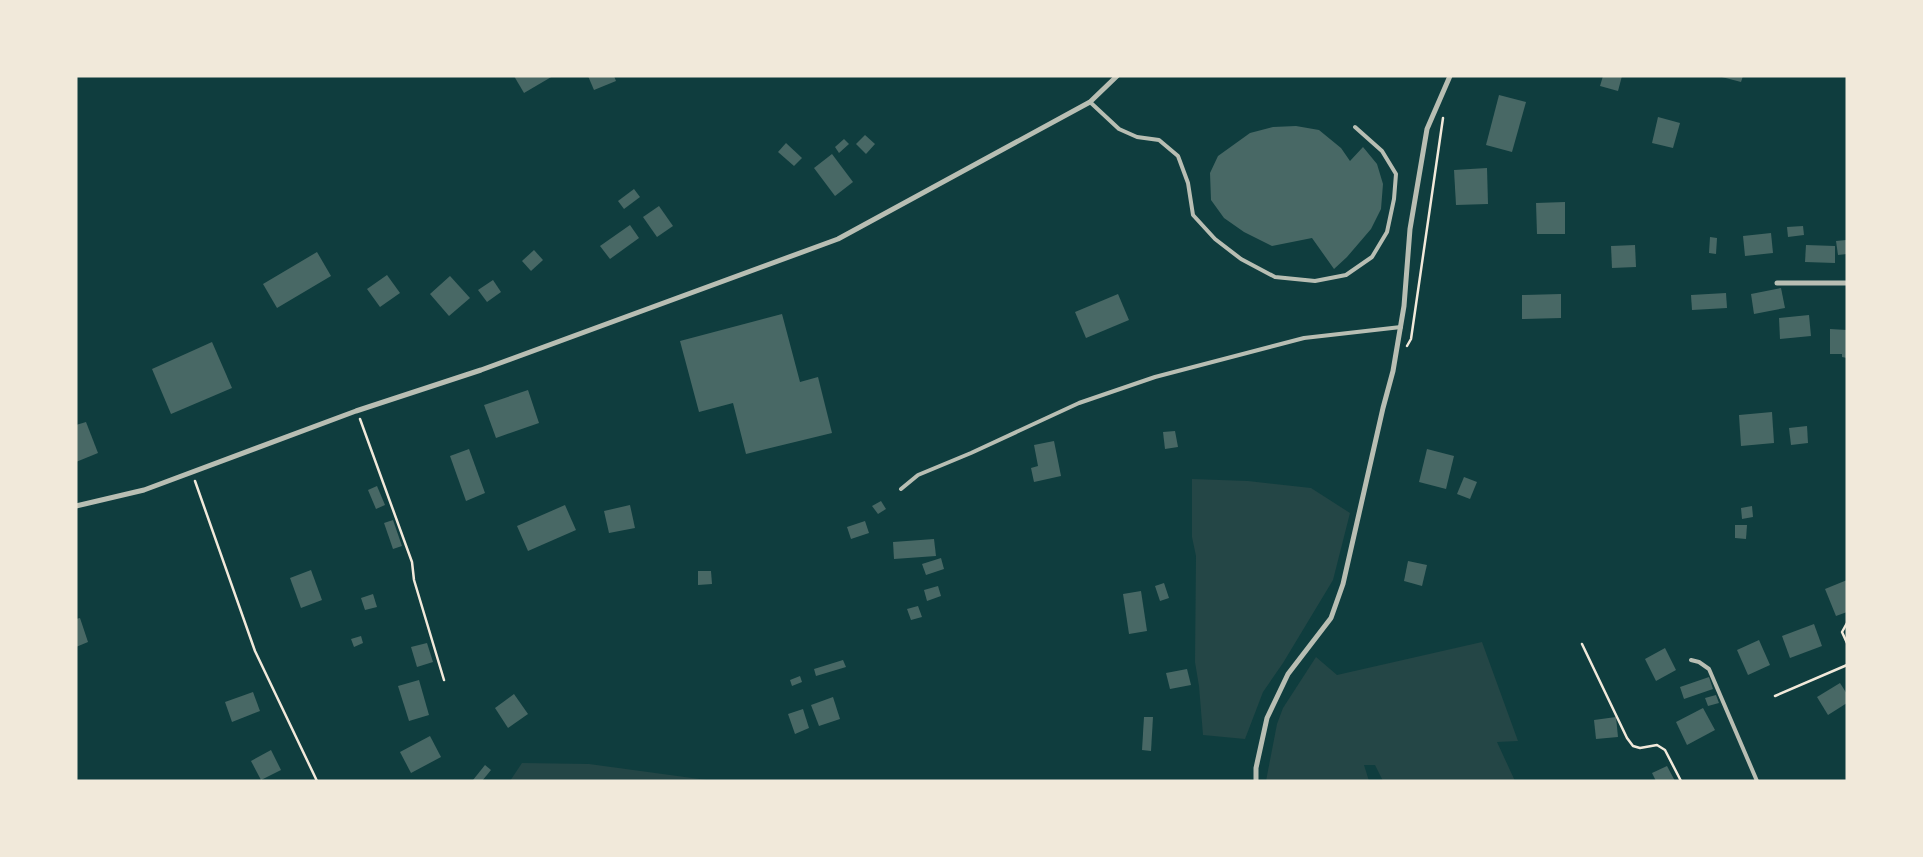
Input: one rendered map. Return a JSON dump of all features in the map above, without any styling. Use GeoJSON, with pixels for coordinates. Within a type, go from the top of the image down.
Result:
{"type":"FeatureCollection","features":[{"type":"Feature","properties":{"kind":"street"},"geometry":{"type":"LineString","coordinates":[[76,506],[144,490],[356,411],[481,370],[838,239],[1090,102],[1117,76]]}},
{"type":"Feature","properties":{"kind":"street"},"geometry":{"type":"LineString","coordinates":[[1256,781],[1256,768],[1267,718],[1288,674],[1331,618],[1343,584],[1383,408],[1394,371],[1401,327],[1410,229],[1427,129],[1450,76]]}},
{"type":"Feature","properties":{"kind":"street"},"geometry":{"type":"LineString","coordinates":[[1777,283],[1847,283]]}},
{"type":"Feature","properties":{"kind":"lane"},"geometry":{"type":"LineString","coordinates":[[1090,102],[1119,129],[1137,137],[1159,140],[1178,156],[1188,183],[1193,215],[1215,239],[1241,259],[1275,277],[1315,281],[1346,275],[1372,256],[1387,232],[1394,199],[1396,174],[1382,151],[1355,127]]}},
{"type":"Feature","properties":{"kind":"lane"},"geometry":{"type":"LineString","coordinates":[[901,489],[918,475],[971,453],[1079,403],[1155,377],[1304,338],[1401,327]]}},
{"type":"Feature","properties":{"kind":"lane"},"geometry":{"type":"LineString","coordinates":[[1691,660],[1710,669],[1758,781]]}},
{"type":"Feature","properties":{"kind":"path"},"geometry":{"type":"LineString","coordinates":[[1407,347],[1411,339],[1444,110]]}},
{"type":"Feature","properties":{"kind":"path"},"geometry":{"type":"LineString","coordinates":[[356,411],[412,562],[414,580],[444,680]]}},
{"type":"Feature","properties":{"kind":"path"},"geometry":{"type":"LineString","coordinates":[[192,472],[255,651],[317,781]]}},
{"type":"Feature","properties":{"kind":"path"},"geometry":{"type":"LineString","coordinates":[[1847,623],[1842,632],[1847,643]]}},
{"type":"Feature","properties":{"kind":"path"},"geometry":{"type":"LineString","coordinates":[[1582,644],[1630,742],[1633,746],[1640,748],[1657,745],[1665,750],[1681,781]]}},
{"type":"Feature","properties":{"kind":"path"},"geometry":{"type":"LineString","coordinates":[[1775,696],[1847,665]]}},
{"type":"Feature","properties":{"kind":"shaded area"},"geometry":{"type":"Polygon","coordinates":[[[1192,479],[1248,481],[1311,488],[1350,513],[1333,580],[1283,663],[1263,692],[1245,739],[1203,735],[1195,662],[1196,556],[1192,537],[1192,479]]]}},
{"type":"Feature","properties":{"kind":"shaded area"},"geometry":{"type":"Polygon","coordinates":[[[1482,642],[1518,741],[1497,742],[1515,781],[1383,781],[1375,765],[1364,765],[1369,781],[1266,781],[1277,724],[1283,708],[1316,657],[1337,675],[1482,642]]]}},
{"type":"Feature","properties":{"kind":"shaded area"},"geometry":{"type":"Polygon","coordinates":[[[522,763],[589,764],[714,781],[510,781],[522,763]]]}},
{"type":"Feature","properties":{"kind":"building"},"geometry":{"type":"Polygon","coordinates":[[[514,76],[553,76],[524,93],[514,76]]]}},
{"type":"Feature","properties":{"kind":"building"},"geometry":{"type":"Polygon","coordinates":[[[588,76],[614,76],[616,81],[594,90],[588,76]]]}},
{"type":"Feature","properties":{"kind":"building"},"geometry":{"type":"Polygon","coordinates":[[[1603,76],[1622,76],[1618,91],[1600,86],[1603,76]]]}},
{"type":"Feature","properties":{"kind":"building"},"geometry":{"type":"Polygon","coordinates":[[[1718,76],[1743,76],[1741,82],[1718,76]]]}},
{"type":"Feature","properties":{"kind":"building"},"geometry":{"type":"Polygon","coordinates":[[[1499,95],[1526,102],[1512,152],[1486,145],[1499,95]]]}},
{"type":"Feature","properties":{"kind":"building"},"geometry":{"type":"Polygon","coordinates":[[[1658,117],[1680,123],[1673,148],[1652,143],[1658,117]]]}},
{"type":"Feature","properties":{"kind":"building"},"geometry":{"type":"Polygon","coordinates":[[[1296,126],[1319,130],[1341,148],[1350,161],[1363,147],[1377,164],[1383,184],[1381,209],[1371,229],[1334,269],[1312,238],[1272,246],[1244,232],[1224,218],[1211,200],[1210,173],[1218,156],[1250,133],[1273,127],[1296,126]]]}},
{"type":"Feature","properties":{"kind":"building"},"geometry":{"type":"Polygon","coordinates":[[[865,135],[875,144],[866,154],[856,144],[865,135]]]}},
{"type":"Feature","properties":{"kind":"building"},"geometry":{"type":"Polygon","coordinates":[[[844,139],[849,144],[839,153],[835,147],[844,139]]]}},
{"type":"Feature","properties":{"kind":"building"},"geometry":{"type":"Polygon","coordinates":[[[786,143],[802,158],[794,166],[778,152],[786,143]]]}},
{"type":"Feature","properties":{"kind":"building"},"geometry":{"type":"Polygon","coordinates":[[[832,154],[853,182],[835,196],[814,168],[832,154]]]}},
{"type":"Feature","properties":{"kind":"building"},"geometry":{"type":"Polygon","coordinates":[[[1487,168],[1488,204],[1456,205],[1454,170],[1487,168]]]}},
{"type":"Feature","properties":{"kind":"building"},"geometry":{"type":"Polygon","coordinates":[[[634,189],[640,197],[624,209],[618,201],[634,189]]]}},
{"type":"Feature","properties":{"kind":"building"},"geometry":{"type":"Polygon","coordinates":[[[1565,202],[1565,234],[1537,234],[1536,203],[1565,202]]]}},
{"type":"Feature","properties":{"kind":"building"},"geometry":{"type":"Polygon","coordinates":[[[659,206],[673,226],[657,237],[643,217],[659,206]]]}},
{"type":"Feature","properties":{"kind":"building"},"geometry":{"type":"Polygon","coordinates":[[[630,225],[639,238],[610,259],[600,246],[630,225]]]}},
{"type":"Feature","properties":{"kind":"building"},"geometry":{"type":"Polygon","coordinates":[[[1803,226],[1804,235],[1788,237],[1787,227],[1803,226]]]}},
{"type":"Feature","properties":{"kind":"building"},"geometry":{"type":"Polygon","coordinates":[[[1771,233],[1773,253],[1745,256],[1743,236],[1771,233]]]}},
{"type":"Feature","properties":{"kind":"building"},"geometry":{"type":"Polygon","coordinates":[[[1710,237],[1717,238],[1716,254],[1709,253],[1710,237]]]}},
{"type":"Feature","properties":{"kind":"building"},"geometry":{"type":"Polygon","coordinates":[[[1846,240],[1847,254],[1838,255],[1836,241],[1846,240]]]}},
{"type":"Feature","properties":{"kind":"building"},"geometry":{"type":"Polygon","coordinates":[[[1635,245],[1636,267],[1612,268],[1611,246],[1635,245]]]}},
{"type":"Feature","properties":{"kind":"building"},"geometry":{"type":"Polygon","coordinates":[[[1806,245],[1835,246],[1835,263],[1805,262],[1806,245]]]}},
{"type":"Feature","properties":{"kind":"building"},"geometry":{"type":"Polygon","coordinates":[[[534,250],[543,260],[531,271],[522,261],[534,250]]]}},
{"type":"Feature","properties":{"kind":"building"},"geometry":{"type":"Polygon","coordinates":[[[317,252],[331,276],[277,308],[263,284],[317,252]]]}},
{"type":"Feature","properties":{"kind":"building"},"geometry":{"type":"Polygon","coordinates":[[[387,275],[400,293],[380,307],[367,289],[387,275]]]}},
{"type":"Feature","properties":{"kind":"building"},"geometry":{"type":"Polygon","coordinates":[[[450,276],[470,298],[449,316],[430,294],[450,276]]]}},
{"type":"Feature","properties":{"kind":"building"},"geometry":{"type":"Polygon","coordinates":[[[493,280],[501,292],[487,302],[478,290],[493,280]]]}},
{"type":"Feature","properties":{"kind":"building"},"geometry":{"type":"Polygon","coordinates":[[[1781,288],[1785,308],[1754,314],[1751,294],[1781,288]]]}},
{"type":"Feature","properties":{"kind":"building"},"geometry":{"type":"Polygon","coordinates":[[[1726,293],[1727,308],[1692,310],[1691,295],[1726,293]]]}},
{"type":"Feature","properties":{"kind":"building"},"geometry":{"type":"Polygon","coordinates":[[[1118,294],[1129,320],[1086,338],[1075,312],[1118,294]]]}},
{"type":"Feature","properties":{"kind":"building"},"geometry":{"type":"Polygon","coordinates":[[[1561,294],[1561,318],[1522,319],[1522,295],[1561,294]]]}},
{"type":"Feature","properties":{"kind":"building"},"geometry":{"type":"Polygon","coordinates":[[[782,314],[800,382],[818,377],[832,433],[746,454],[733,403],[699,412],[680,341],[782,314]]]}},
{"type":"Feature","properties":{"kind":"building"},"geometry":{"type":"Polygon","coordinates":[[[1809,315],[1811,336],[1780,339],[1779,318],[1809,315]]]}},
{"type":"Feature","properties":{"kind":"building"},"geometry":{"type":"Polygon","coordinates":[[[1830,329],[1847,330],[1847,358],[1842,357],[1842,354],[1830,354],[1830,329]]]}},
{"type":"Feature","properties":{"kind":"building"},"geometry":{"type":"Polygon","coordinates":[[[212,342],[232,388],[171,414],[152,369],[212,342]]]}},
{"type":"Feature","properties":{"kind":"building"},"geometry":{"type":"Polygon","coordinates":[[[528,390],[539,423],[496,438],[484,405],[528,390]]]}},
{"type":"Feature","properties":{"kind":"building"},"geometry":{"type":"Polygon","coordinates":[[[1772,412],[1774,443],[1741,446],[1739,415],[1772,412]]]}},
{"type":"Feature","properties":{"kind":"building"},"geometry":{"type":"Polygon","coordinates":[[[86,422],[98,453],[76,462],[76,425],[86,422]]]}},
{"type":"Feature","properties":{"kind":"building"},"geometry":{"type":"Polygon","coordinates":[[[1807,426],[1808,443],[1791,445],[1789,428],[1807,426]]]}},
{"type":"Feature","properties":{"kind":"building"},"geometry":{"type":"Polygon","coordinates":[[[1175,431],[1178,447],[1165,449],[1163,432],[1175,431]]]}},
{"type":"Feature","properties":{"kind":"building"},"geometry":{"type":"Polygon","coordinates":[[[1054,441],[1061,476],[1034,482],[1031,468],[1038,466],[1034,445],[1054,441]]]}},
{"type":"Feature","properties":{"kind":"building"},"geometry":{"type":"Polygon","coordinates":[[[469,449],[485,493],[466,501],[450,456],[469,449]]]}},
{"type":"Feature","properties":{"kind":"building"},"geometry":{"type":"Polygon","coordinates":[[[1427,449],[1454,456],[1446,489],[1419,482],[1427,449]]]}},
{"type":"Feature","properties":{"kind":"building"},"geometry":{"type":"Polygon","coordinates":[[[1464,477],[1477,482],[1470,499],[1457,494],[1464,477]]]}},
{"type":"Feature","properties":{"kind":"building"},"geometry":{"type":"Polygon","coordinates":[[[377,486],[385,505],[376,509],[368,490],[377,486]]]}},
{"type":"Feature","properties":{"kind":"building"},"geometry":{"type":"Polygon","coordinates":[[[881,501],[886,509],[878,514],[872,506],[881,501]]]}},
{"type":"Feature","properties":{"kind":"building"},"geometry":{"type":"Polygon","coordinates":[[[565,505],[576,530],[528,551],[517,526],[565,505]]]}},
{"type":"Feature","properties":{"kind":"building"},"geometry":{"type":"Polygon","coordinates":[[[630,505],[635,528],[609,533],[604,511],[630,505]]]}},
{"type":"Feature","properties":{"kind":"building"},"geometry":{"type":"Polygon","coordinates":[[[1752,506],[1753,517],[1742,519],[1741,508],[1752,506]]]}},
{"type":"Feature","properties":{"kind":"building"},"geometry":{"type":"Polygon","coordinates":[[[393,520],[402,546],[393,549],[384,523],[393,520]]]}},
{"type":"Feature","properties":{"kind":"building"},"geometry":{"type":"Polygon","coordinates":[[[865,521],[869,533],[851,539],[847,527],[865,521]]]}},
{"type":"Feature","properties":{"kind":"building"},"geometry":{"type":"Polygon","coordinates":[[[1735,525],[1747,525],[1746,539],[1735,538],[1735,525]]]}},
{"type":"Feature","properties":{"kind":"building"},"geometry":{"type":"Polygon","coordinates":[[[934,539],[936,556],[894,559],[893,542],[934,539]]]}},
{"type":"Feature","properties":{"kind":"building"},"geometry":{"type":"Polygon","coordinates":[[[941,558],[944,569],[926,575],[922,564],[941,558]]]}},
{"type":"Feature","properties":{"kind":"building"},"geometry":{"type":"Polygon","coordinates":[[[1408,561],[1427,565],[1422,586],[1404,581],[1408,561]]]}},
{"type":"Feature","properties":{"kind":"building"},"geometry":{"type":"Polygon","coordinates":[[[311,570],[322,600],[301,608],[290,578],[311,570]]]}},
{"type":"Feature","properties":{"kind":"building"},"geometry":{"type":"Polygon","coordinates":[[[698,571],[711,571],[712,584],[698,585],[698,571]]]}},
{"type":"Feature","properties":{"kind":"building"},"geometry":{"type":"Polygon","coordinates":[[[1847,580],[1847,612],[1836,616],[1825,589],[1847,580]]]}},
{"type":"Feature","properties":{"kind":"building"},"geometry":{"type":"Polygon","coordinates":[[[1164,583],[1169,598],[1160,601],[1155,586],[1164,583]]]}},
{"type":"Feature","properties":{"kind":"building"},"geometry":{"type":"Polygon","coordinates":[[[938,586],[941,596],[927,601],[924,590],[938,586]]]}},
{"type":"Feature","properties":{"kind":"building"},"geometry":{"type":"Polygon","coordinates":[[[1141,591],[1147,631],[1129,634],[1123,594],[1141,591]]]}},
{"type":"Feature","properties":{"kind":"building"},"geometry":{"type":"Polygon","coordinates":[[[373,594],[377,607],[365,610],[361,598],[373,594]]]}},
{"type":"Feature","properties":{"kind":"building"},"geometry":{"type":"Polygon","coordinates":[[[918,606],[922,617],[911,620],[907,609],[918,606]]]}},
{"type":"Feature","properties":{"kind":"building"},"geometry":{"type":"Polygon","coordinates":[[[80,618],[88,642],[76,647],[76,619],[80,618]]]}},
{"type":"Feature","properties":{"kind":"building"},"geometry":{"type":"Polygon","coordinates":[[[1814,624],[1822,646],[1790,658],[1782,636],[1814,624]]]}},
{"type":"Feature","properties":{"kind":"building"},"geometry":{"type":"Polygon","coordinates":[[[361,636],[363,643],[354,647],[351,639],[361,636]]]}},
{"type":"Feature","properties":{"kind":"building"},"geometry":{"type":"Polygon","coordinates":[[[1759,640],[1770,665],[1748,675],[1737,650],[1759,640]]]}},
{"type":"Feature","properties":{"kind":"building"},"geometry":{"type":"Polygon","coordinates":[[[427,643],[433,662],[417,667],[411,647],[427,643]]]}},
{"type":"Feature","properties":{"kind":"building"},"geometry":{"type":"Polygon","coordinates":[[[1665,648],[1676,670],[1656,681],[1645,659],[1665,648]]]}},
{"type":"Feature","properties":{"kind":"building"},"geometry":{"type":"Polygon","coordinates":[[[843,660],[846,667],[816,676],[814,669],[843,660]]]}},
{"type":"Feature","properties":{"kind":"building"},"geometry":{"type":"Polygon","coordinates":[[[1187,669],[1191,685],[1170,689],[1166,673],[1187,669]]]}},
{"type":"Feature","properties":{"kind":"building"},"geometry":{"type":"Polygon","coordinates":[[[800,676],[802,682],[792,686],[790,680],[800,676]]]}},
{"type":"Feature","properties":{"kind":"building"},"geometry":{"type":"Polygon","coordinates":[[[1709,677],[1713,689],[1684,699],[1680,687],[1709,677]]]}},
{"type":"Feature","properties":{"kind":"building"},"geometry":{"type":"Polygon","coordinates":[[[419,680],[429,715],[409,721],[398,686],[419,680]]]}},
{"type":"Feature","properties":{"kind":"building"},"geometry":{"type":"Polygon","coordinates":[[[1840,683],[1847,694],[1847,703],[1828,715],[1817,697],[1840,683]]]}},
{"type":"Feature","properties":{"kind":"building"},"geometry":{"type":"Polygon","coordinates":[[[253,692],[260,711],[232,722],[225,702],[253,692]]]}},
{"type":"Feature","properties":{"kind":"building"},"geometry":{"type":"Polygon","coordinates":[[[514,694],[528,714],[508,728],[495,708],[514,694]]]}},
{"type":"Feature","properties":{"kind":"building"},"geometry":{"type":"Polygon","coordinates":[[[1716,695],[1719,703],[1708,706],[1705,698],[1716,695]]]}},
{"type":"Feature","properties":{"kind":"building"},"geometry":{"type":"Polygon","coordinates":[[[833,697],[840,719],[819,726],[811,705],[833,697]]]}},
{"type":"Feature","properties":{"kind":"building"},"geometry":{"type":"Polygon","coordinates":[[[1703,708],[1715,730],[1687,745],[1676,722],[1703,708]]]}},
{"type":"Feature","properties":{"kind":"building"},"geometry":{"type":"Polygon","coordinates":[[[803,709],[809,728],[795,734],[788,714],[803,709]]]}},
{"type":"Feature","properties":{"kind":"building"},"geometry":{"type":"Polygon","coordinates":[[[1144,717],[1153,717],[1151,751],[1142,750],[1144,717]]]}},
{"type":"Feature","properties":{"kind":"building"},"geometry":{"type":"Polygon","coordinates":[[[1616,717],[1618,737],[1596,739],[1594,720],[1616,717]]]}},
{"type":"Feature","properties":{"kind":"building"},"geometry":{"type":"Polygon","coordinates":[[[430,736],[441,757],[411,773],[400,752],[430,736]]]}},
{"type":"Feature","properties":{"kind":"building"},"geometry":{"type":"Polygon","coordinates":[[[271,750],[281,770],[261,780],[251,761],[271,750]]]}},
{"type":"Feature","properties":{"kind":"building"},"geometry":{"type":"Polygon","coordinates":[[[485,765],[491,770],[482,781],[474,781],[473,780],[485,765]]]}},
{"type":"Feature","properties":{"kind":"building"},"geometry":{"type":"Polygon","coordinates":[[[1667,766],[1675,781],[1656,781],[1652,773],[1667,766]]]}}]}
